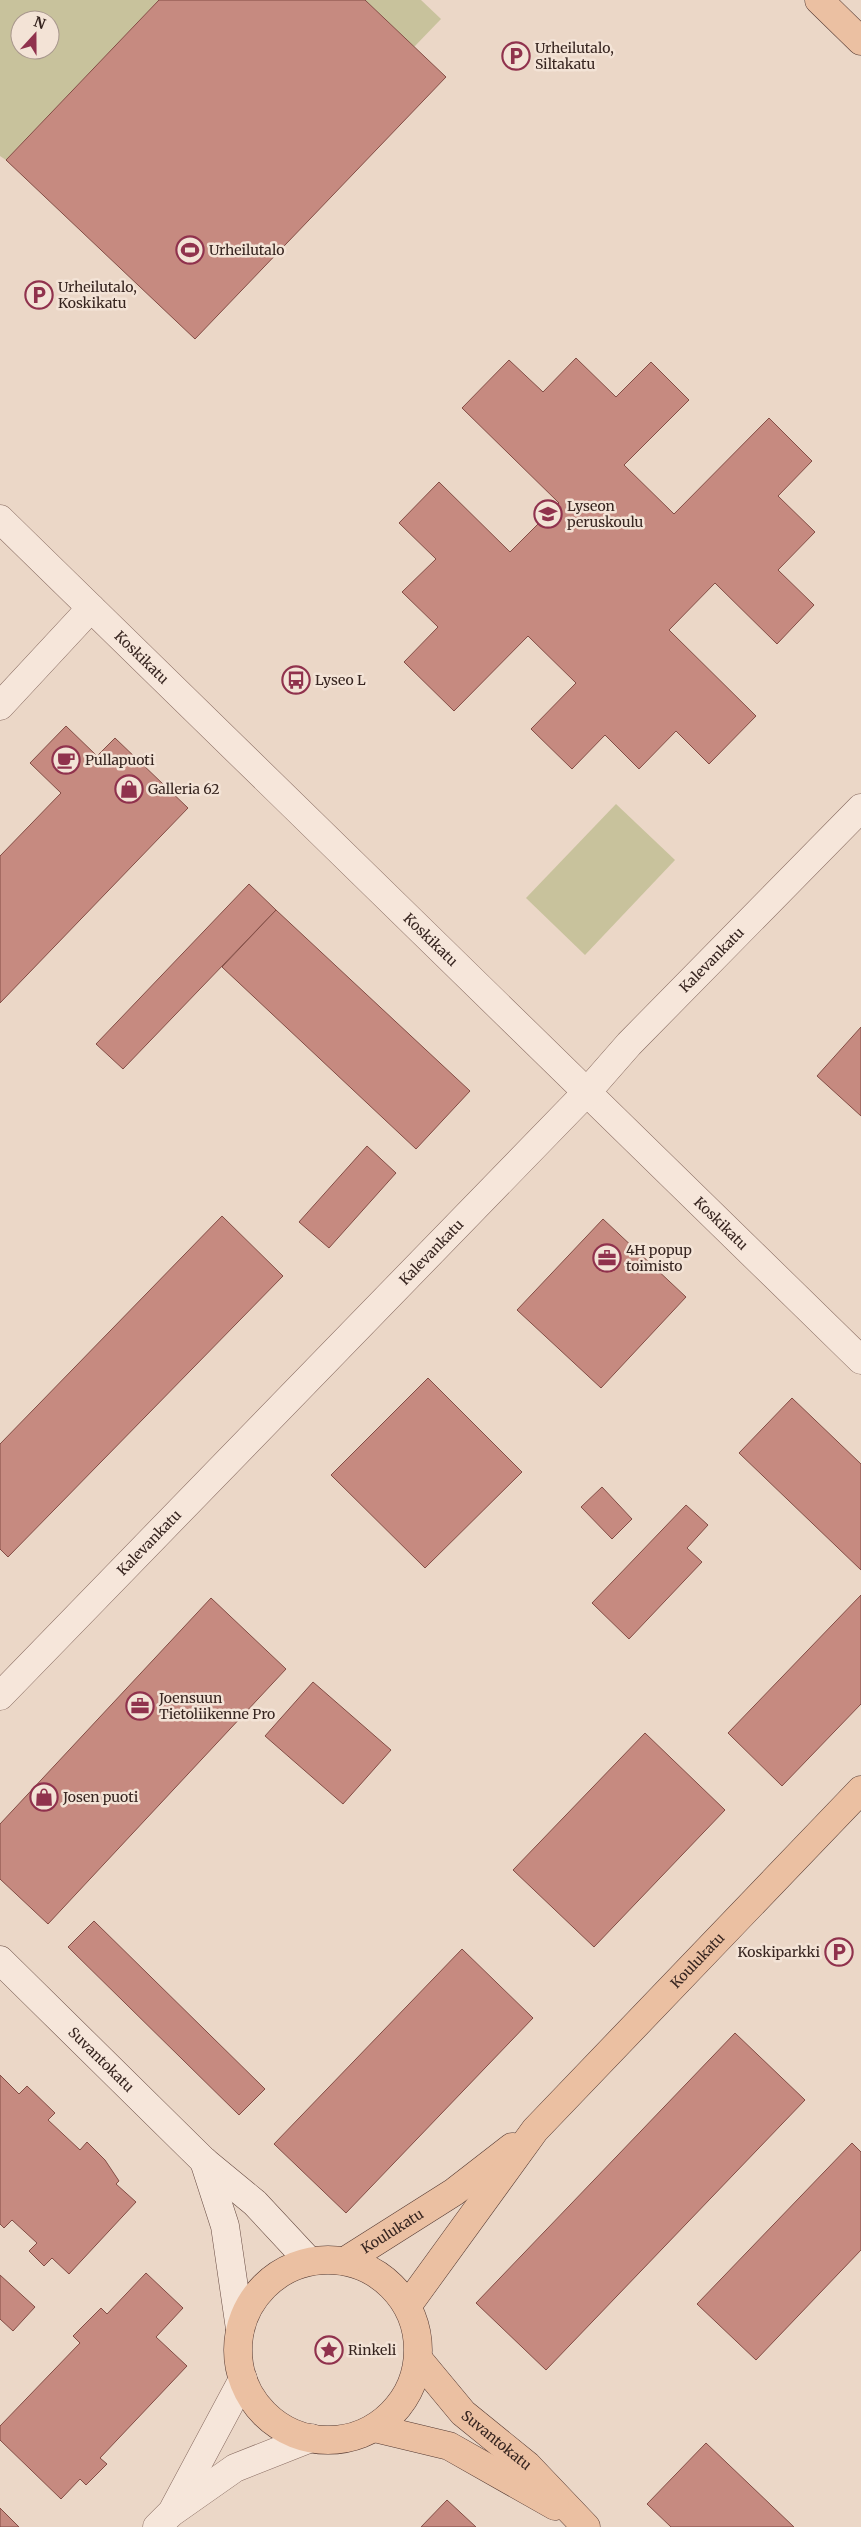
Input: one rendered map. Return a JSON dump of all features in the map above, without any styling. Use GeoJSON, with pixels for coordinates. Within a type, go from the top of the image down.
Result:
{"type":"FeatureCollection","features":[{"type":"Feature","properties":{"kind":"main road"},"geometry":{"type":"LineString","coordinates":[[819,0],[861,41]]}},
{"type":"Feature","properties":{"kind":"main road","name":"Koulukatu"},"geometry":{"type":"LineString","coordinates":[[408,2305],[535,2130],[861,1790]]}},
{"type":"Feature","properties":{"kind":"main road","name":"Koulukatu"},"geometry":{"type":"LineString","coordinates":[[345,2261],[454,2192],[535,2130]]}},
{"type":"Feature","properties":{"kind":"main road"},"geometry":{"type":"LineString","coordinates":[[327,2259],[345,2261],[364,2266],[382,2276],[408,2305],[417,2332],[419,2360],[414,2381],[404,2399],[391,2416],[374,2428],[344,2439],[312,2438],[276,2424],[251,2396],[243,2379],[239,2363],[240,2329],[246,2310],[272,2278],[308,2261],[327,2259]]}},
{"type":"Feature","properties":{"kind":"main road","name":"Suvantokatu"},"geometry":{"type":"LineString","coordinates":[[419,2360],[463,2413],[527,2465],[582,2523]]}},
{"type":"Feature","properties":{"kind":"main road","name":"Suvantokatu"},"geometry":{"type":"LineString","coordinates":[[374,2428],[449,2446],[582,2523]]}},
{"type":"Feature","properties":{"kind":"street","name":"Koskikatu"},"geometry":{"type":"LineString","coordinates":[[0,519],[861,1360]]}},
{"type":"Feature","properties":{"kind":"street"},"geometry":{"type":"LineString","coordinates":[[0,706],[91,608]]}},
{"type":"Feature","properties":{"kind":"street","name":"Kalevankatu"},"geometry":{"type":"LineString","coordinates":[[0,1696],[587,1092],[630,1044],[861,808]]}},
{"type":"Feature","properties":{"kind":"street","name":"Suvantokatu"},"geometry":{"type":"LineString","coordinates":[[0,1960],[204,2161],[255,2203],[308,2261]]}},
{"type":"Feature","properties":{"kind":"street","name":"Suvantokatu"},"geometry":{"type":"LineString","coordinates":[[204,2161],[225,2226],[240,2329]]}},
{"type":"Feature","properties":{"kind":"street"},"geometry":{"type":"LineString","coordinates":[[164,2520],[243,2379]]}},
{"type":"Feature","properties":{"kind":"street"},"geometry":{"type":"LineString","coordinates":[[164,2520],[235,2468],[312,2438]]}},
{"type":"Feature","properties":{"kind":"shaded area"},"geometry":{"type":"Polygon","coordinates":[[[0,0],[159,0],[6,160],[0,156],[0,0]]]}},
{"type":"Feature","properties":{"kind":"shaded area"},"geometry":{"type":"Polygon","coordinates":[[[365,0],[421,0],[441,19],[414,47],[365,0]]]}},
{"type":"Feature","properties":{"kind":"shaded area"},"geometry":{"type":"Polygon","coordinates":[[[616,804],[675,860],[585,955],[526,898],[616,804]]]}},
{"type":"Feature","properties":{"kind":"building","name":"Urheilutalo"},"geometry":{"type":"Polygon","coordinates":[[[159,0],[365,0],[446,77],[195,339],[6,160],[159,0]]]}},
{"type":"Feature","properties":{"kind":"building"},"geometry":{"type":"Polygon","coordinates":[[[576,358],[616,397],[651,362],[689,400],[624,465],[674,514],[769,418],[812,461],[778,496],[815,532],[778,570],[814,605],[777,644],[715,583],[669,630],[756,716],[709,764],[676,731],[639,769],[605,735],[572,769],[531,729],[576,683],[528,636],[454,711],[404,662],[438,627],[402,592],[436,559],[399,523],[439,482],[510,552],[559,503],[462,408],[509,360],[543,392],[576,358]]]}},
{"type":"Feature","properties":{"kind":"building"},"geometry":{"type":"Polygon","coordinates":[[[66,726],[97,756],[115,738],[188,808],[0,1003],[0,856],[61,793],[30,763],[66,726]]]}},
{"type":"Feature","properties":{"kind":"building"},"geometry":{"type":"Polygon","coordinates":[[[249,884],[276,910],[123,1069],[96,1044],[249,884]]]}},
{"type":"Feature","properties":{"kind":"building"},"geometry":{"type":"Polygon","coordinates":[[[276,910],[470,1091],[416,1149],[222,967],[276,910]]]}},
{"type":"Feature","properties":{"kind":"building"},"geometry":{"type":"Polygon","coordinates":[[[861,1027],[861,1116],[817,1076],[861,1027]]]}},
{"type":"Feature","properties":{"kind":"building"},"geometry":{"type":"Polygon","coordinates":[[[367,1146],[396,1173],[329,1248],[299,1222],[367,1146]]]}},
{"type":"Feature","properties":{"kind":"building"},"geometry":{"type":"Polygon","coordinates":[[[222,1216],[283,1276],[8,1557],[0,1549],[0,1444],[222,1216]]]}},
{"type":"Feature","properties":{"kind":"building"},"geometry":{"type":"Polygon","coordinates":[[[603,1219],[686,1297],[601,1388],[517,1310],[603,1219]]]}},
{"type":"Feature","properties":{"kind":"building"},"geometry":{"type":"Polygon","coordinates":[[[428,1378],[522,1472],[425,1568],[331,1475],[428,1378]]]}},
{"type":"Feature","properties":{"kind":"building"},"geometry":{"type":"Polygon","coordinates":[[[792,1398],[861,1464],[861,1570],[739,1453],[792,1398]]]}},
{"type":"Feature","properties":{"kind":"building"},"geometry":{"type":"Polygon","coordinates":[[[602,1487],[632,1519],[612,1539],[581,1507],[602,1487]]]}},
{"type":"Feature","properties":{"kind":"building"},"geometry":{"type":"Polygon","coordinates":[[[686,1505],[708,1525],[687,1548],[702,1562],[629,1639],[592,1603],[686,1505]]]}},
{"type":"Feature","properties":{"kind":"building"},"geometry":{"type":"Polygon","coordinates":[[[861,1595],[861,1704],[782,1786],[728,1733],[861,1595]]]}},
{"type":"Feature","properties":{"kind":"building"},"geometry":{"type":"Polygon","coordinates":[[[211,1598],[286,1669],[48,1924],[0,1879],[0,1824],[211,1598]]]}},
{"type":"Feature","properties":{"kind":"building"},"geometry":{"type":"Polygon","coordinates":[[[313,1682],[391,1750],[343,1804],[265,1736],[313,1682]]]}},
{"type":"Feature","properties":{"kind":"building"},"geometry":{"type":"Polygon","coordinates":[[[645,1733],[725,1810],[594,1947],[513,1870],[645,1733]]]}},
{"type":"Feature","properties":{"kind":"building"},"geometry":{"type":"Polygon","coordinates":[[[94,1921],[265,2089],[239,2115],[68,1947],[94,1921]]]}},
{"type":"Feature","properties":{"kind":"building"},"geometry":{"type":"Polygon","coordinates":[[[462,1949],[533,2018],[346,2213],[274,2144],[462,1949]]]}},
{"type":"Feature","properties":{"kind":"building"},"geometry":{"type":"Polygon","coordinates":[[[735,2033],[805,2100],[546,2370],[476,2303],[735,2033]]]}},
{"type":"Feature","properties":{"kind":"building"},"geometry":{"type":"Polygon","coordinates":[[[0,2075],[19,2094],[27,2086],[55,2113],[48,2120],[80,2150],[87,2142],[105,2160],[119,2181],[116,2184],[136,2202],[69,2274],[52,2258],[44,2266],[29,2251],[37,2243],[12,2220],[4,2228],[0,2224],[0,2075]]]}},
{"type":"Feature","properties":{"kind":"building"},"geometry":{"type":"Polygon","coordinates":[[[852,2143],[861,2152],[861,2250],[756,2360],[697,2304],[852,2143]]]}},
{"type":"Feature","properties":{"kind":"building"},"geometry":{"type":"Polygon","coordinates":[[[146,2273],[183,2308],[156,2337],[187,2366],[100,2458],[107,2464],[86,2485],[80,2479],[61,2499],[0,2440],[0,2426],[80,2343],[73,2336],[101,2308],[107,2314],[146,2273]]]}},
{"type":"Feature","properties":{"kind":"building"},"geometry":{"type":"Polygon","coordinates":[[[0,2275],[35,2307],[13,2331],[0,2319],[0,2275]]]}},
{"type":"Feature","properties":{"kind":"building"},"geometry":{"type":"Polygon","coordinates":[[[706,2443],[794,2527],[671,2527],[647,2504],[706,2443]]]}},
{"type":"Feature","properties":{"kind":"building"},"geometry":{"type":"Polygon","coordinates":[[[447,2500],[476,2527],[421,2527],[447,2500]]]}},
{"type":"Feature","properties":{"kind":"building"},"geometry":{"type":"Polygon","coordinates":[[[0,2508],[19,2527],[0,2527],[0,2508]]]}},
{"type":"Feature","properties":{"kind":"place","name":"Urheilutalo, Siltakatu"},"geometry":{"type":"Point","coordinates":[516,56]}},
{"type":"Feature","properties":{"kind":"place","name":"Urheilutalo"},"geometry":{"type":"Point","coordinates":[190,250]}},
{"type":"Feature","properties":{"kind":"place","name":"Urheilutalo, Koskikatu"},"geometry":{"type":"Point","coordinates":[39,295]}},
{"type":"Feature","properties":{"kind":"place","name":"Lyseon peruskoulu"},"geometry":{"type":"Point","coordinates":[548,514]}},
{"type":"Feature","properties":{"kind":"place","name":"Lyseo L"},"geometry":{"type":"Point","coordinates":[296,680]}},
{"type":"Feature","properties":{"kind":"place","name":"Pullapuoti"},"geometry":{"type":"Point","coordinates":[66,760]}},
{"type":"Feature","properties":{"kind":"place","name":"Galleria 62"},"geometry":{"type":"Point","coordinates":[129,789]}},
{"type":"Feature","properties":{"kind":"place","name":"4H popup toimisto"},"geometry":{"type":"Point","coordinates":[607,1258]}},
{"type":"Feature","properties":{"kind":"place","name":"Joensuun Tietoliikenne Pro"},"geometry":{"type":"Point","coordinates":[140,1706]}},
{"type":"Feature","properties":{"kind":"place","name":"Josen puoti"},"geometry":{"type":"Point","coordinates":[44,1797]}},
{"type":"Feature","properties":{"kind":"place","name":"Koskiparkki"},"geometry":{"type":"Point","coordinates":[839,1952]}},
{"type":"Feature","properties":{"kind":"place","name":"Rinkeli"},"geometry":{"type":"Point","coordinates":[329,2350]}}]}
